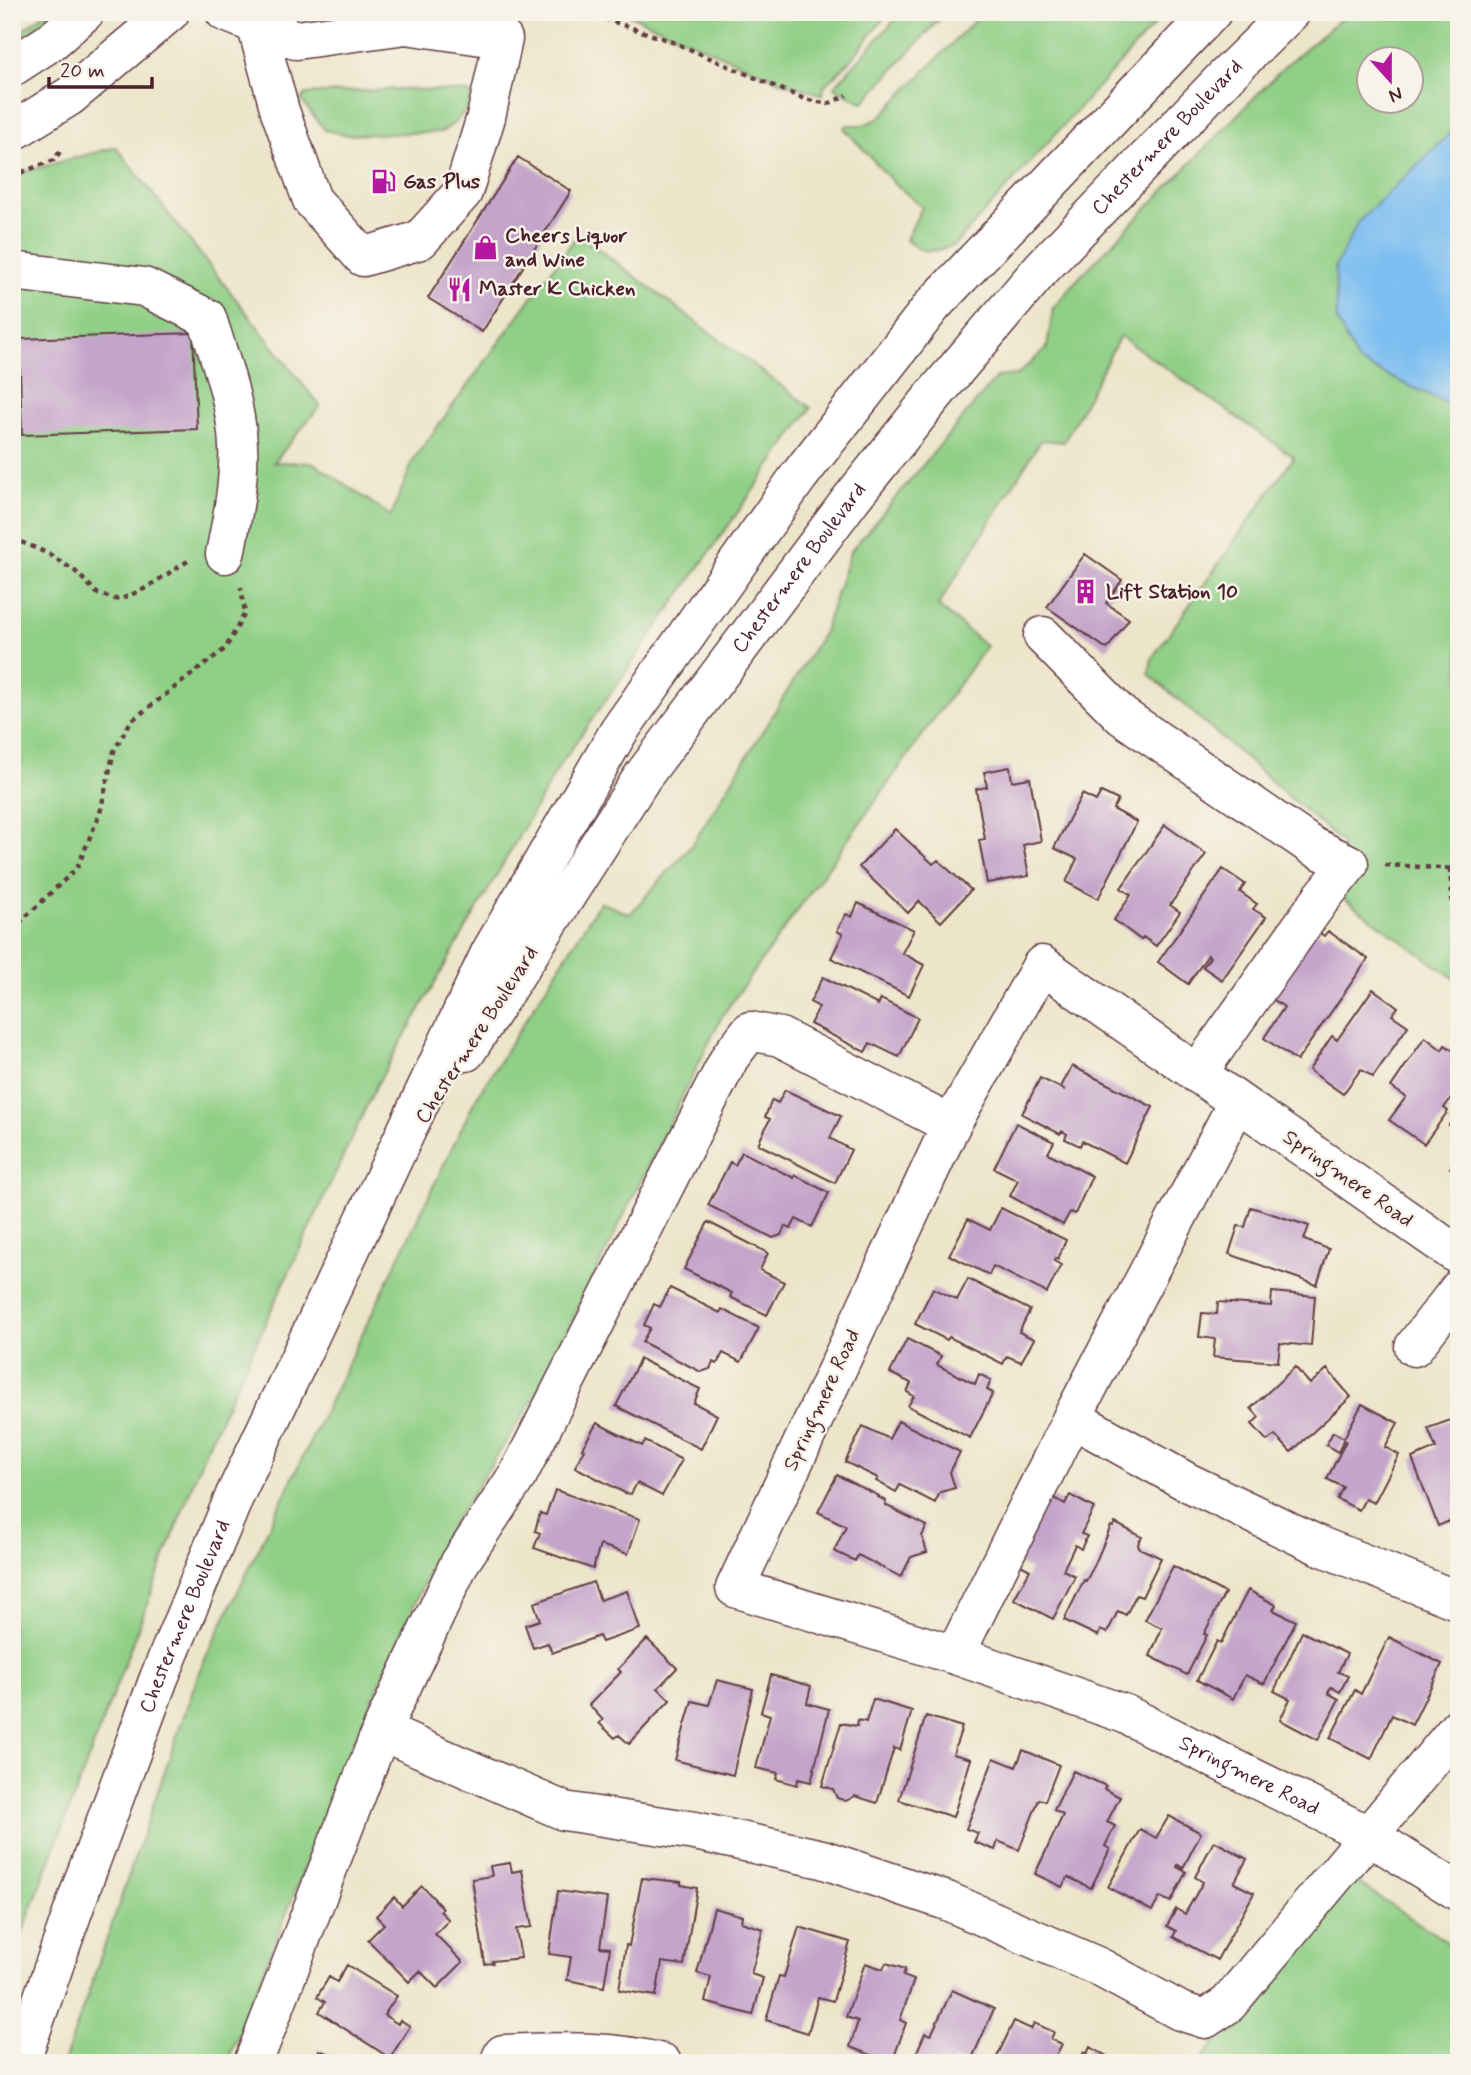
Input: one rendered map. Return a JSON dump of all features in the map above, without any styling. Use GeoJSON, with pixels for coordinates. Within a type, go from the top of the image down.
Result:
{"type":"FeatureCollection","features":[{"type":"Feature","properties":{"kind":"main road"},"geometry":{"type":"LineString","coordinates":[[12,67],[52,41],[85,12]]}},
{"type":"Feature","properties":{"kind":"main road"},"geometry":{"type":"LineString","coordinates":[[12,132],[70,96],[170,12]]}},
{"type":"Feature","properties":{"kind":"main road","name":"Chestermere Boulevard"},"geometry":{"type":"LineString","coordinates":[[20,2063],[159,1678],[235,1495],[490,953],[619,731],[783,498],[933,305],[1212,12]]}},
{"type":"Feature","properties":{"kind":"main road","name":"Chestermere Boulevard"},"geometry":{"type":"LineString","coordinates":[[382,1184],[643,776],[851,499],[935,394],[1041,269],[1291,12]]}},
{"type":"Feature","properties":{"kind":"main road"},"geometry":{"type":"LineString","coordinates":[[241,18],[296,40],[416,19],[503,39],[486,117],[463,192],[420,240],[363,257],[312,200],[280,111],[241,18]]}},
{"type":"Feature","properties":{"kind":"main road"},"geometry":{"type":"LineString","coordinates":[[12,271],[144,287],[208,318],[230,393],[238,445],[233,513],[225,554]]}},
{"type":"Feature","properties":{"kind":"main road"},"geometry":{"type":"LineString","coordinates":[[1043,636],[1122,716],[1312,846],[1349,864],[1320,900],[1197,1074]]}},
{"type":"Feature","properties":{"kind":"main road","name":"Springmere Road"},"geometry":{"type":"LineString","coordinates":[[1459,1256],[1042,965],[951,1125],[735,1588],[955,1655],[1125,1714],[1368,1835],[1459,1892]]}},
{"type":"Feature","properties":{"kind":"main road"},"geometry":{"type":"LineString","coordinates":[[253,2063],[381,1731],[459,1564],[519,1473],[730,1057],[750,1031],[780,1037],[951,1125]]}},
{"type":"Feature","properties":{"kind":"main road"},"geometry":{"type":"LineString","coordinates":[[955,1655],[1072,1418],[1237,1103]]}},
{"type":"Feature","properties":{"kind":"main road"},"geometry":{"type":"LineString","coordinates":[[1414,1347],[1459,1289]]}},
{"type":"Feature","properties":{"kind":"main road"},"geometry":{"type":"LineString","coordinates":[[1072,1418],[1187,1482],[1320,1546],[1459,1601]]}},
{"type":"Feature","properties":{"kind":"main road"},"geometry":{"type":"LineString","coordinates":[[381,1731],[565,1811],[695,1831],[822,1859],[947,1901],[1099,1967],[1180,2011],[1205,2019],[1228,2004],[1459,1727]]}},
{"type":"Feature","properties":{"kind":"main road"},"geometry":{"type":"LineString","coordinates":[[499,2063],[503,2054],[569,2051],[643,2057],[662,2063]]}},
{"type":"Feature","properties":{"kind":"path"},"geometry":{"type":"LineString","coordinates":[[584,12],[673,42],[804,99],[828,104],[847,94]]}},
{"type":"Feature","properties":{"kind":"path"},"geometry":{"type":"LineString","coordinates":[[12,176],[54,160],[62,149]]}},
{"type":"Feature","properties":{"kind":"path"},"geometry":{"type":"LineString","coordinates":[[12,538],[58,559],[75,571],[98,594],[119,600],[144,589],[208,548],[225,554],[239,578],[245,613],[225,649],[131,721],[114,751],[100,813],[77,868],[12,930]]}},
{"type":"Feature","properties":{"kind":"path"},"geometry":{"type":"LineString","coordinates":[[1349,864],[1459,869]]}},
{"type":"Feature","properties":{"kind":"path"},"geometry":{"type":"LineString","coordinates":[[1450,869],[1454,932],[1459,942]]}},
{"type":"Feature","properties":{"kind":"green space"},"geometry":{"type":"Polygon","coordinates":[[[47,12],[57,12],[12,45],[12,38],[47,12]]]}},
{"type":"Feature","properties":{"kind":"green space"},"geometry":{"type":"Polygon","coordinates":[[[623,12],[889,12],[849,62],[824,86],[823,95],[780,81],[623,12]]]}},
{"type":"Feature","properties":{"kind":"green space"},"geometry":{"type":"Polygon","coordinates":[[[902,12],[946,12],[863,103],[834,87],[902,12]]]}},
{"type":"Feature","properties":{"kind":"green space"},"geometry":{"type":"Polygon","coordinates":[[[983,12],[1166,12],[955,245],[923,250],[906,240],[922,207],[892,181],[844,128],[847,125],[863,125],[878,119],[983,12]]]}},
{"type":"Feature","properties":{"kind":"green space"},"geometry":{"type":"Polygon","coordinates":[[[1349,12],[1459,12],[1459,982],[1344,899],[1342,843],[1149,674],[1152,658],[1294,457],[1120,336],[1064,442],[1041,440],[938,606],[986,646],[722,1016],[533,1400],[443,1539],[358,1733],[227,2063],[64,2063],[199,1672],[475,1100],[600,902],[630,914],[692,845],[824,632],[850,552],[997,377],[1017,375],[1047,348],[1053,308],[1285,66],[1349,12]]]}},
{"type":"Feature","properties":{"kind":"green space"},"geometry":{"type":"Polygon","coordinates":[[[401,89],[468,92],[471,95],[460,117],[441,132],[347,135],[325,130],[301,100],[306,94],[401,89]]]}},
{"type":"Feature","properties":{"kind":"green space"},"geometry":{"type":"Polygon","coordinates":[[[116,147],[320,406],[274,462],[314,463],[391,516],[414,459],[578,234],[811,408],[558,768],[376,1086],[204,1454],[12,1960],[12,175],[116,147]]]}},
{"type":"Feature","properties":{"kind":"green space"},"geometry":{"type":"Polygon","coordinates":[[[1352,1879],[1459,1950],[1459,2063],[1198,2063],[1352,1879]]]}},
{"type":"Feature","properties":{"kind":"water"},"geometry":{"type":"Polygon","coordinates":[[[1459,125],[1459,409],[1358,362],[1337,321],[1335,267],[1359,221],[1459,125]]]}},
{"type":"Feature","properties":{"kind":"building"},"geometry":{"type":"Polygon","coordinates":[[[518,157],[571,191],[482,332],[428,298],[518,157]]]}},
{"type":"Feature","properties":{"kind":"building"},"geometry":{"type":"Polygon","coordinates":[[[193,333],[197,429],[22,435],[19,339],[193,333]]]}},
{"type":"Feature","properties":{"kind":"building","name":"Lift Station 10"},"geometry":{"type":"Polygon","coordinates":[[[1085,554],[1122,580],[1106,603],[1129,619],[1107,649],[1047,607],[1085,554]]]}},
{"type":"Feature","properties":{"kind":"building"},"geometry":{"type":"Polygon","coordinates":[[[1010,767],[1012,781],[1030,778],[1041,841],[1023,845],[1029,876],[987,883],[979,840],[985,839],[976,789],[987,787],[984,772],[1010,767]]]}},
{"type":"Feature","properties":{"kind":"building"},"geometry":{"type":"Polygon","coordinates":[[[1101,792],[1118,800],[1113,809],[1137,822],[1098,899],[1066,882],[1077,859],[1054,848],[1082,794],[1096,801],[1101,792]]]}},
{"type":"Feature","properties":{"kind":"building"},"geometry":{"type":"Polygon","coordinates":[[[1165,825],[1206,854],[1170,905],[1180,912],[1156,946],[1143,937],[1141,940],[1114,920],[1131,895],[1121,888],[1165,825]]]}},
{"type":"Feature","properties":{"kind":"building"},"geometry":{"type":"Polygon","coordinates":[[[895,829],[933,864],[938,860],[971,890],[941,922],[919,901],[908,913],[859,867],[895,829]]]}},
{"type":"Feature","properties":{"kind":"building"},"geometry":{"type":"Polygon","coordinates":[[[1223,869],[1245,884],[1240,892],[1257,904],[1253,909],[1266,917],[1222,980],[1203,967],[1210,957],[1208,955],[1188,984],[1158,962],[1223,869]]]}},
{"type":"Feature","properties":{"kind":"building"},"geometry":{"type":"Polygon","coordinates":[[[858,903],[914,930],[902,953],[924,965],[909,996],[831,958],[843,934],[837,931],[846,914],[852,917],[858,903]]]}},
{"type":"Feature","properties":{"kind":"building"},"geometry":{"type":"Polygon","coordinates":[[[1310,926],[1324,936],[1328,931],[1368,959],[1297,1061],[1264,1038],[1284,1007],[1264,993],[1310,926]]]}},
{"type":"Feature","properties":{"kind":"building"},"geometry":{"type":"Polygon","coordinates":[[[823,977],[878,1005],[881,999],[918,1018],[899,1057],[870,1043],[865,1052],[810,1024],[819,1007],[810,1002],[823,977]]]}},
{"type":"Feature","properties":{"kind":"building"},"geometry":{"type":"Polygon","coordinates":[[[1373,989],[1398,1007],[1392,1015],[1408,1026],[1373,1077],[1361,1069],[1343,1094],[1309,1070],[1332,1036],[1337,1040],[1373,989]]]}},
{"type":"Feature","properties":{"kind":"building"},"geometry":{"type":"Polygon","coordinates":[[[1425,1037],[1442,1050],[1445,1045],[1459,1055],[1459,1087],[1444,1108],[1448,1111],[1424,1144],[1389,1120],[1406,1097],[1391,1087],[1425,1037]]]}},
{"type":"Feature","properties":{"kind":"building"},"geometry":{"type":"Polygon","coordinates":[[[1072,1066],[1153,1107],[1125,1163],[1082,1141],[1080,1146],[1065,1139],[1067,1134],[1062,1131],[1060,1134],[1022,1114],[1040,1078],[1065,1090],[1061,1087],[1072,1066]]]}},
{"type":"Feature","properties":{"kind":"building"},"geometry":{"type":"Polygon","coordinates":[[[785,1090],[841,1116],[830,1138],[851,1150],[835,1183],[758,1144],[770,1119],[765,1117],[772,1100],[778,1103],[785,1090]]]}},
{"type":"Feature","properties":{"kind":"building"},"geometry":{"type":"Polygon","coordinates":[[[1459,1112],[1459,1136],[1455,1134],[1457,1130],[1449,1125],[1459,1112]]]}},
{"type":"Feature","properties":{"kind":"building"},"geometry":{"type":"Polygon","coordinates":[[[1016,1123],[1054,1142],[1048,1153],[1092,1176],[1075,1214],[1070,1212],[1063,1225],[1010,1196],[1018,1180],[994,1168],[1016,1123]]]}},
{"type":"Feature","properties":{"kind":"building"},"geometry":{"type":"Polygon","coordinates":[[[742,1152],[829,1193],[812,1227],[796,1219],[791,1229],[785,1226],[781,1235],[773,1238],[708,1205],[730,1162],[735,1165],[742,1152]]]}},
{"type":"Feature","properties":{"kind":"building"},"geometry":{"type":"Polygon","coordinates":[[[1459,1156],[1459,1174],[1450,1168],[1459,1156]]]}},
{"type":"Feature","properties":{"kind":"building"},"geometry":{"type":"Polygon","coordinates":[[[1251,1207],[1309,1226],[1304,1240],[1329,1249],[1317,1285],[1229,1254],[1238,1226],[1245,1227],[1251,1207]]]}},
{"type":"Feature","properties":{"kind":"building"},"geometry":{"type":"Polygon","coordinates":[[[1001,1208],[1066,1240],[1058,1259],[1054,1261],[1061,1265],[1047,1293],[993,1266],[989,1275],[949,1255],[968,1219],[990,1230],[1001,1208]]]}},
{"type":"Feature","properties":{"kind":"building"},"geometry":{"type":"Polygon","coordinates":[[[708,1222],[768,1253],[760,1270],[784,1282],[767,1315],[730,1297],[732,1293],[684,1269],[708,1222]]]}},
{"type":"Feature","properties":{"kind":"building"},"geometry":{"type":"Polygon","coordinates":[[[968,1279],[1030,1310],[1019,1332],[1034,1339],[1021,1362],[1007,1356],[1003,1364],[949,1337],[947,1340],[915,1324],[933,1288],[957,1300],[968,1279]]]}},
{"type":"Feature","properties":{"kind":"building"},"geometry":{"type":"Polygon","coordinates":[[[670,1288],[720,1313],[722,1309],[759,1328],[741,1362],[723,1353],[717,1364],[713,1362],[710,1369],[701,1372],[642,1342],[650,1328],[644,1325],[654,1304],[660,1307],[670,1288]]]}},
{"type":"Feature","properties":{"kind":"building"},"geometry":{"type":"Polygon","coordinates":[[[1272,1292],[1315,1296],[1311,1346],[1280,1343],[1278,1362],[1213,1357],[1215,1339],[1199,1337],[1202,1313],[1217,1314],[1218,1302],[1271,1306],[1272,1292]]]}},
{"type":"Feature","properties":{"kind":"building"},"geometry":{"type":"Polygon","coordinates":[[[907,1339],[941,1356],[937,1365],[975,1384],[979,1374],[991,1380],[987,1390],[993,1393],[970,1438],[908,1406],[914,1396],[907,1392],[911,1383],[890,1373],[907,1339]]]}},
{"type":"Feature","properties":{"kind":"building"},"geometry":{"type":"Polygon","coordinates":[[[640,1359],[700,1389],[694,1403],[717,1415],[701,1449],[616,1406],[640,1359]]]}},
{"type":"Feature","properties":{"kind":"building"},"geometry":{"type":"Polygon","coordinates":[[[1295,1367],[1310,1384],[1327,1369],[1351,1397],[1291,1452],[1275,1435],[1267,1441],[1252,1424],[1259,1417],[1251,1408],[1295,1367]]]}},
{"type":"Feature","properties":{"kind":"building"},"geometry":{"type":"Polygon","coordinates":[[[1362,1404],[1398,1423],[1385,1447],[1399,1455],[1374,1503],[1365,1499],[1359,1510],[1337,1499],[1343,1487],[1327,1479],[1346,1441],[1344,1440],[1338,1452],[1326,1445],[1333,1432],[1344,1438],[1362,1404]]]}},
{"type":"Feature","properties":{"kind":"building"},"geometry":{"type":"Polygon","coordinates":[[[1459,1417],[1459,1517],[1438,1526],[1412,1458],[1436,1448],[1428,1428],[1459,1417]]]}},
{"type":"Feature","properties":{"kind":"building"},"geometry":{"type":"Polygon","coordinates":[[[898,1421],[960,1452],[950,1472],[955,1488],[940,1492],[935,1503],[900,1485],[896,1492],[876,1481],[878,1478],[845,1462],[863,1426],[889,1439],[898,1421]]]}},
{"type":"Feature","properties":{"kind":"building"},"geometry":{"type":"Polygon","coordinates":[[[597,1423],[642,1446],[645,1441],[682,1460],[662,1496],[637,1483],[631,1494],[625,1493],[575,1467],[584,1449],[582,1448],[597,1423]]]}},
{"type":"Feature","properties":{"kind":"building"},"geometry":{"type":"Polygon","coordinates":[[[837,1475],[879,1496],[886,1501],[885,1505],[927,1526],[922,1536],[927,1552],[911,1557],[901,1577],[858,1555],[855,1561],[834,1551],[846,1526],[818,1512],[837,1475]]]}},
{"type":"Feature","properties":{"kind":"building"},"geometry":{"type":"Polygon","coordinates":[[[555,1490],[640,1519],[628,1554],[600,1545],[593,1569],[534,1548],[540,1533],[535,1531],[540,1513],[546,1515],[555,1490]]]}},
{"type":"Feature","properties":{"kind":"building"},"geometry":{"type":"Polygon","coordinates":[[[1043,1492],[1065,1504],[1070,1495],[1094,1508],[1081,1534],[1087,1536],[1081,1549],[1075,1545],[1063,1570],[1075,1576],[1053,1619],[1014,1599],[1030,1570],[1009,1559],[1043,1492]]]}},
{"type":"Feature","properties":{"kind":"building"},"geometry":{"type":"Polygon","coordinates":[[[1115,1523],[1142,1537],[1139,1548],[1161,1558],[1142,1597],[1136,1595],[1126,1615],[1118,1611],[1107,1633],[1100,1630],[1098,1636],[1064,1620],[1094,1566],[1111,1526],[1115,1523]]]}},
{"type":"Feature","properties":{"kind":"building"},"geometry":{"type":"Polygon","coordinates":[[[1173,1566],[1225,1593],[1187,1675],[1150,1656],[1162,1628],[1145,1620],[1173,1566]]]}},
{"type":"Feature","properties":{"kind":"building"},"geometry":{"type":"Polygon","coordinates":[[[593,1582],[600,1600],[627,1591],[640,1629],[602,1642],[599,1636],[552,1653],[548,1643],[533,1648],[525,1625],[540,1620],[534,1603],[593,1582]]]}},
{"type":"Feature","properties":{"kind":"building"},"geometry":{"type":"Polygon","coordinates":[[[1248,1590],[1276,1605],[1273,1610],[1296,1621],[1264,1684],[1245,1675],[1233,1699],[1197,1680],[1217,1641],[1221,1643],[1248,1590]]]}},
{"type":"Feature","properties":{"kind":"building"},"geometry":{"type":"Polygon","coordinates":[[[1302,1632],[1347,1654],[1338,1672],[1348,1676],[1340,1692],[1331,1687],[1328,1693],[1339,1699],[1318,1740],[1280,1720],[1290,1699],[1274,1691],[1302,1632]]]}},
{"type":"Feature","properties":{"kind":"building"},"geometry":{"type":"Polygon","coordinates":[[[1389,1637],[1442,1664],[1412,1725],[1392,1715],[1371,1759],[1330,1738],[1355,1690],[1361,1694],[1389,1637]]]}},
{"type":"Feature","properties":{"kind":"building"},"geometry":{"type":"Polygon","coordinates":[[[647,1639],[677,1668],[658,1688],[670,1700],[629,1744],[619,1735],[615,1738],[599,1723],[603,1720],[589,1705],[621,1672],[618,1669],[647,1639]]]}},
{"type":"Feature","properties":{"kind":"building"},"geometry":{"type":"Polygon","coordinates":[[[771,1675],[811,1686],[807,1703],[829,1709],[811,1782],[798,1779],[797,1785],[776,1779],[778,1773],[756,1768],[770,1715],[761,1712],[771,1675]]]}},
{"type":"Feature","properties":{"kind":"building"},"geometry":{"type":"Polygon","coordinates":[[[717,1680],[753,1689],[733,1775],[675,1760],[692,1701],[709,1705],[717,1680]]]}},
{"type":"Feature","properties":{"kind":"building"},"geometry":{"type":"Polygon","coordinates":[[[873,1699],[912,1711],[900,1750],[894,1748],[877,1803],[855,1796],[846,1801],[837,1798],[833,1789],[822,1786],[841,1723],[857,1726],[858,1720],[866,1722],[873,1699]]]}},
{"type":"Feature","properties":{"kind":"building"},"geometry":{"type":"Polygon","coordinates":[[[926,1716],[962,1727],[953,1754],[971,1759],[953,1817],[899,1800],[926,1716]]]}},
{"type":"Feature","properties":{"kind":"building"},"geometry":{"type":"Polygon","coordinates":[[[1023,1750],[1059,1765],[1045,1801],[1039,1799],[1019,1850],[998,1841],[995,1850],[974,1842],[978,1833],[966,1829],[994,1758],[1016,1767],[1023,1750]]]}},
{"type":"Feature","properties":{"kind":"building"},"geometry":{"type":"Polygon","coordinates":[[[1073,1771],[1106,1786],[1104,1789],[1120,1797],[1107,1822],[1115,1826],[1105,1846],[1110,1849],[1091,1888],[1068,1877],[1062,1887],[1035,1874],[1063,1815],[1054,1810],[1073,1771]]]}},
{"type":"Feature","properties":{"kind":"building"},"geometry":{"type":"Polygon","coordinates":[[[1169,1816],[1201,1833],[1183,1868],[1178,1865],[1177,1867],[1186,1872],[1171,1902],[1160,1897],[1152,1911],[1108,1887],[1140,1829],[1156,1838],[1169,1816]]]}},
{"type":"Feature","properties":{"kind":"building"},"geometry":{"type":"Polygon","coordinates":[[[1214,1841],[1247,1859],[1234,1883],[1254,1893],[1217,1960],[1173,1937],[1176,1931],[1167,1926],[1176,1909],[1185,1914],[1203,1882],[1195,1877],[1214,1841]]]}},
{"type":"Feature","properties":{"kind":"building"},"geometry":{"type":"Polygon","coordinates":[[[510,1863],[512,1872],[522,1870],[532,1927],[516,1929],[521,1958],[485,1964],[472,1879],[492,1876],[490,1866],[510,1863]]]}},
{"type":"Feature","properties":{"kind":"building"},"geometry":{"type":"Polygon","coordinates":[[[642,1878],[681,1882],[681,1885],[697,1888],[684,1965],[662,1962],[656,1996],[619,1990],[626,1945],[629,1946],[642,1878]]]}},
{"type":"Feature","properties":{"kind":"building"},"geometry":{"type":"Polygon","coordinates":[[[422,1886],[443,1908],[440,1911],[449,1920],[435,1934],[463,1962],[437,1988],[420,1971],[409,1982],[368,1940],[384,1924],[376,1916],[394,1897],[402,1906],[422,1886]]]}},
{"type":"Feature","properties":{"kind":"building"},"geometry":{"type":"Polygon","coordinates":[[[558,1891],[607,1898],[600,1947],[610,1948],[604,1987],[567,1980],[571,1957],[549,1954],[558,1891]]]}},
{"type":"Feature","properties":{"kind":"building"},"geometry":{"type":"Polygon","coordinates":[[[714,1908],[742,1916],[741,1922],[763,1929],[751,1974],[763,1978],[753,2015],[705,2002],[711,1977],[697,1973],[714,1908]]]}},
{"type":"Feature","properties":{"kind":"building"},"geometry":{"type":"Polygon","coordinates":[[[799,1927],[850,1942],[833,2001],[818,1997],[808,2033],[766,2020],[779,1976],[784,1977],[799,1927]]]}},
{"type":"Feature","properties":{"kind":"building"},"geometry":{"type":"Polygon","coordinates":[[[865,1963],[883,1969],[886,1963],[905,1969],[903,1976],[914,1980],[900,2020],[906,2023],[893,2060],[887,2058],[887,2061],[850,2047],[858,2021],[846,2017],[865,1963]]]}},
{"type":"Feature","properties":{"kind":"building"},"geometry":{"type":"Polygon","coordinates":[[[347,1965],[397,1996],[384,2015],[398,2024],[400,2020],[410,2026],[390,2058],[319,2012],[325,2002],[317,1997],[329,1977],[337,1982],[347,1965]]]}},
{"type":"Feature","properties":{"kind":"building"},"geometry":{"type":"Polygon","coordinates":[[[952,1990],[994,2009],[970,2063],[954,2060],[952,2063],[912,2063],[925,2033],[931,2035],[952,1990]]]}},
{"type":"Feature","properties":{"kind":"building"},"geometry":{"type":"Polygon","coordinates":[[[1014,2021],[1031,2029],[1034,2023],[1054,2032],[1051,2039],[1062,2044],[1052,2063],[994,2063],[1014,2021]]]}},
{"type":"Feature","properties":{"kind":"building"},"geometry":{"type":"Polygon","coordinates":[[[1090,2047],[1114,2060],[1112,2063],[1078,2063],[1090,2047]]]}},
{"type":"Feature","properties":{"kind":"building"},"geometry":{"type":"Polygon","coordinates":[[[319,2050],[352,2063],[314,2063],[319,2050]]]}},
{"type":"Feature","properties":{"kind":"place","name":"Gas Plus"},"geometry":{"type":"Point","coordinates":[383,182]}},
{"type":"Feature","properties":{"kind":"place","name":"Cheers Liquor and Wine"},"geometry":{"type":"Point","coordinates":[485,248]}},
{"type":"Feature","properties":{"kind":"place","name":"Master K Chicken"},"geometry":{"type":"Point","coordinates":[459,289]}},
{"type":"Feature","properties":{"kind":"place","name":"Lift Station 10"},"geometry":{"type":"Point","coordinates":[1086,592]}}]}
